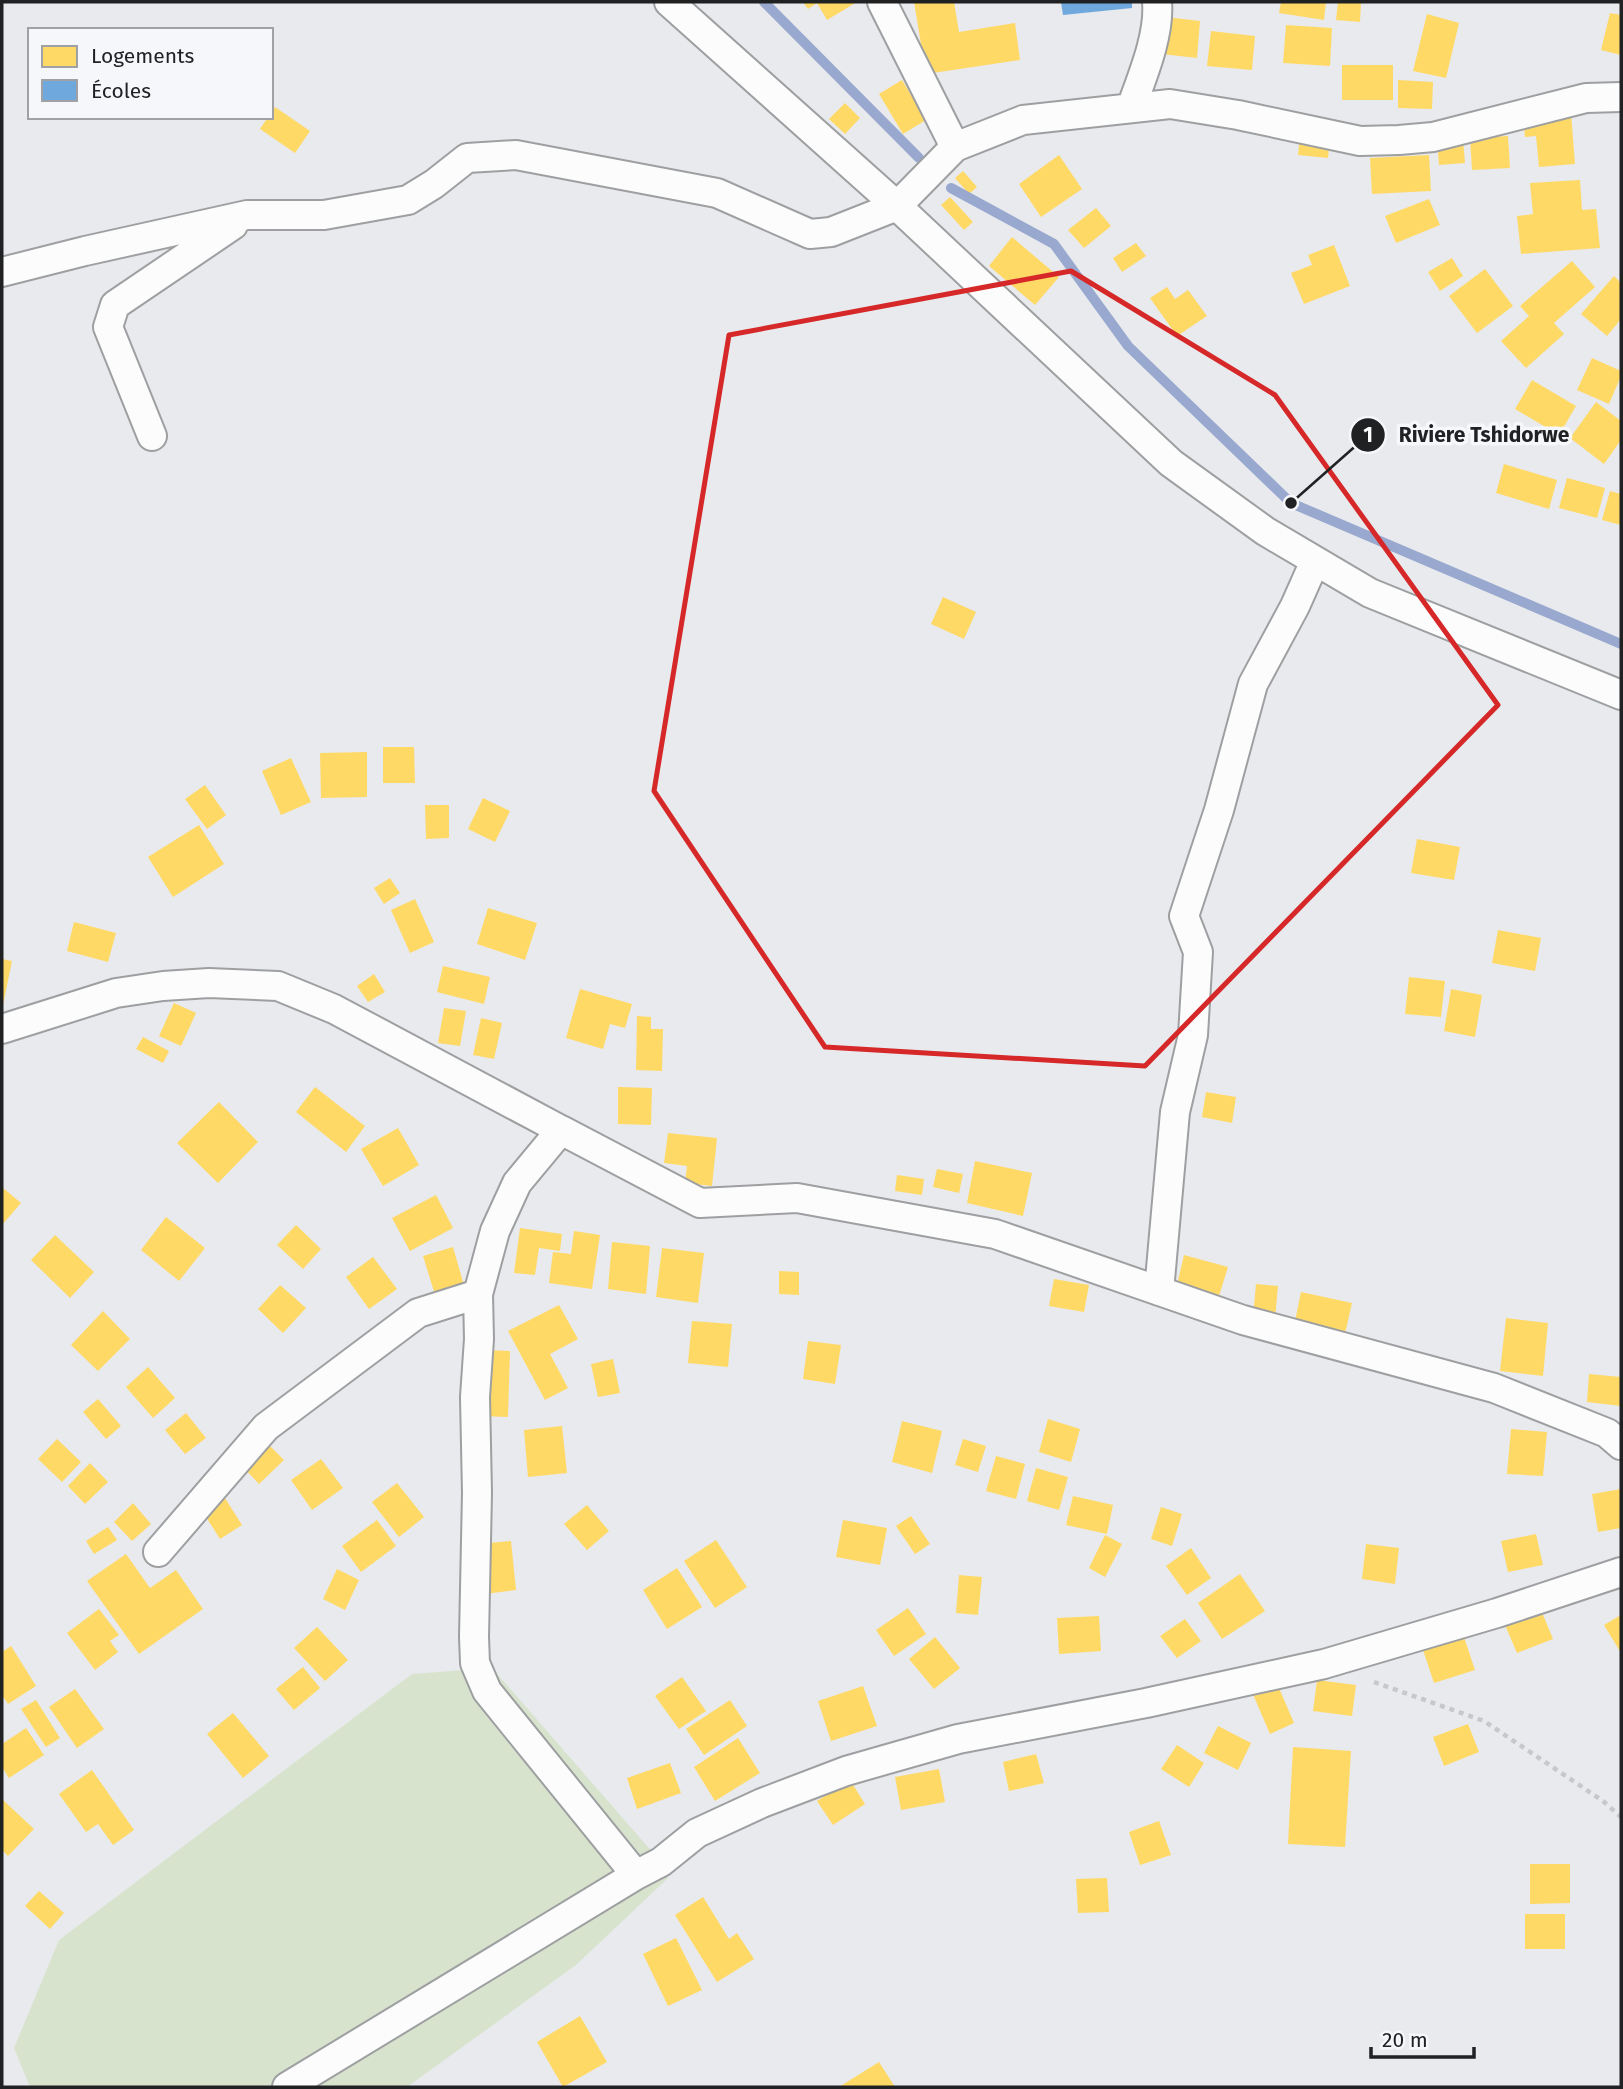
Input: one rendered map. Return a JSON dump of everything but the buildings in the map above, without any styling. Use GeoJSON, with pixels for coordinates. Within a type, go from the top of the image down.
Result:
{"type":"FeatureCollection","features":[{"type":"Feature","properties":{"kind":"street"},"geometry":{"type":"LineString","coordinates":[[669,2],[897,206],[1171,463],[1265,531],[1370,593],[1621,695]]}},
{"type":"Feature","properties":{"kind":"street"},"geometry":{"type":"LineString","coordinates":[[882,2],[956,147]]}},
{"type":"Feature","properties":{"kind":"street"},"geometry":{"type":"LineString","coordinates":[[1131,108],[1147,64],[1158,12],[1157,2]]}},
{"type":"Feature","properties":{"kind":"street"},"geometry":{"type":"LineString","coordinates":[[2,272],[247,215],[324,215],[408,200],[467,158],[516,155],[717,193],[810,234],[831,232],[897,206],[956,147],[1023,120],[1170,104],[1238,115],[1360,141],[1386,141],[1433,137],[1586,98],[1621,97]]}},
{"type":"Feature","properties":{"kind":"street"},"geometry":{"type":"LineString","coordinates":[[152,436],[108,327],[115,305],[247,215]]}},
{"type":"Feature","properties":{"kind":"street"},"geometry":{"type":"LineString","coordinates":[[1158,1291],[1175,1112],[1193,1035],[1198,952],[1184,916],[1219,810],[1253,684],[1295,606],[1315,561]]}},
{"type":"Feature","properties":{"kind":"street"},"geometry":{"type":"LineString","coordinates":[[2,1029],[116,993],[209,983],[278,986],[334,1009],[700,1203],[797,1198],[995,1234],[1243,1320],[1494,1388],[1606,1433],[1621,1445]]}},
{"type":"Feature","properties":{"kind":"street"},"geometry":{"type":"LineString","coordinates":[[561,1130],[517,1183],[495,1231],[478,1294],[479,1339],[475,1397],[475,1662],[487,1691],[636,1875]]}},
{"type":"Feature","properties":{"kind":"street"},"geometry":{"type":"LineString","coordinates":[[158,1552],[265,1427],[418,1313],[478,1294]]}},
{"type":"Feature","properties":{"kind":"street"},"geometry":{"type":"LineString","coordinates":[[287,2087],[661,1862],[697,1833],[762,1803],[846,1771],[958,1739],[1146,1703],[1324,1664],[1497,1613],[1621,1572]]}},
{"type":"Feature","properties":{"kind":"path"},"geometry":{"type":"LineString","coordinates":[[1373,1682],[1484,1721],[1603,1801],[1621,1817]]}},
{"type":"Feature","properties":{"kind":"highlighted area"},"geometry":{"type":"Polygon","coordinates":[[[1071,271],[1275,395],[1498,705],[1145,1066],[825,1047],[654,791],[729,335],[1071,271]]]}},
{"type":"Feature","properties":{"kind":"green space"},"geometry":{"type":"Polygon","coordinates":[[[492,1668],[661,1862],[668,1878],[576,1965],[407,2087],[30,2087],[14,2048],[59,1940],[412,1674],[492,1668]]]}},
{"type":"Feature","properties":{"kind":"waterway"},"geometry":{"type":"LineString","coordinates":[[764,2],[919,158]]}},
{"type":"Feature","properties":{"kind":"waterway"},"geometry":{"type":"LineString","coordinates":[[951,188],[1054,244],[1128,346],[1291,503],[1621,644]]}},
{"type":"Feature","properties":{"kind":"place","name":"Riviere Tshidorwe"},"geometry":{"type":"Point","coordinates":[1291,503]}}]}
